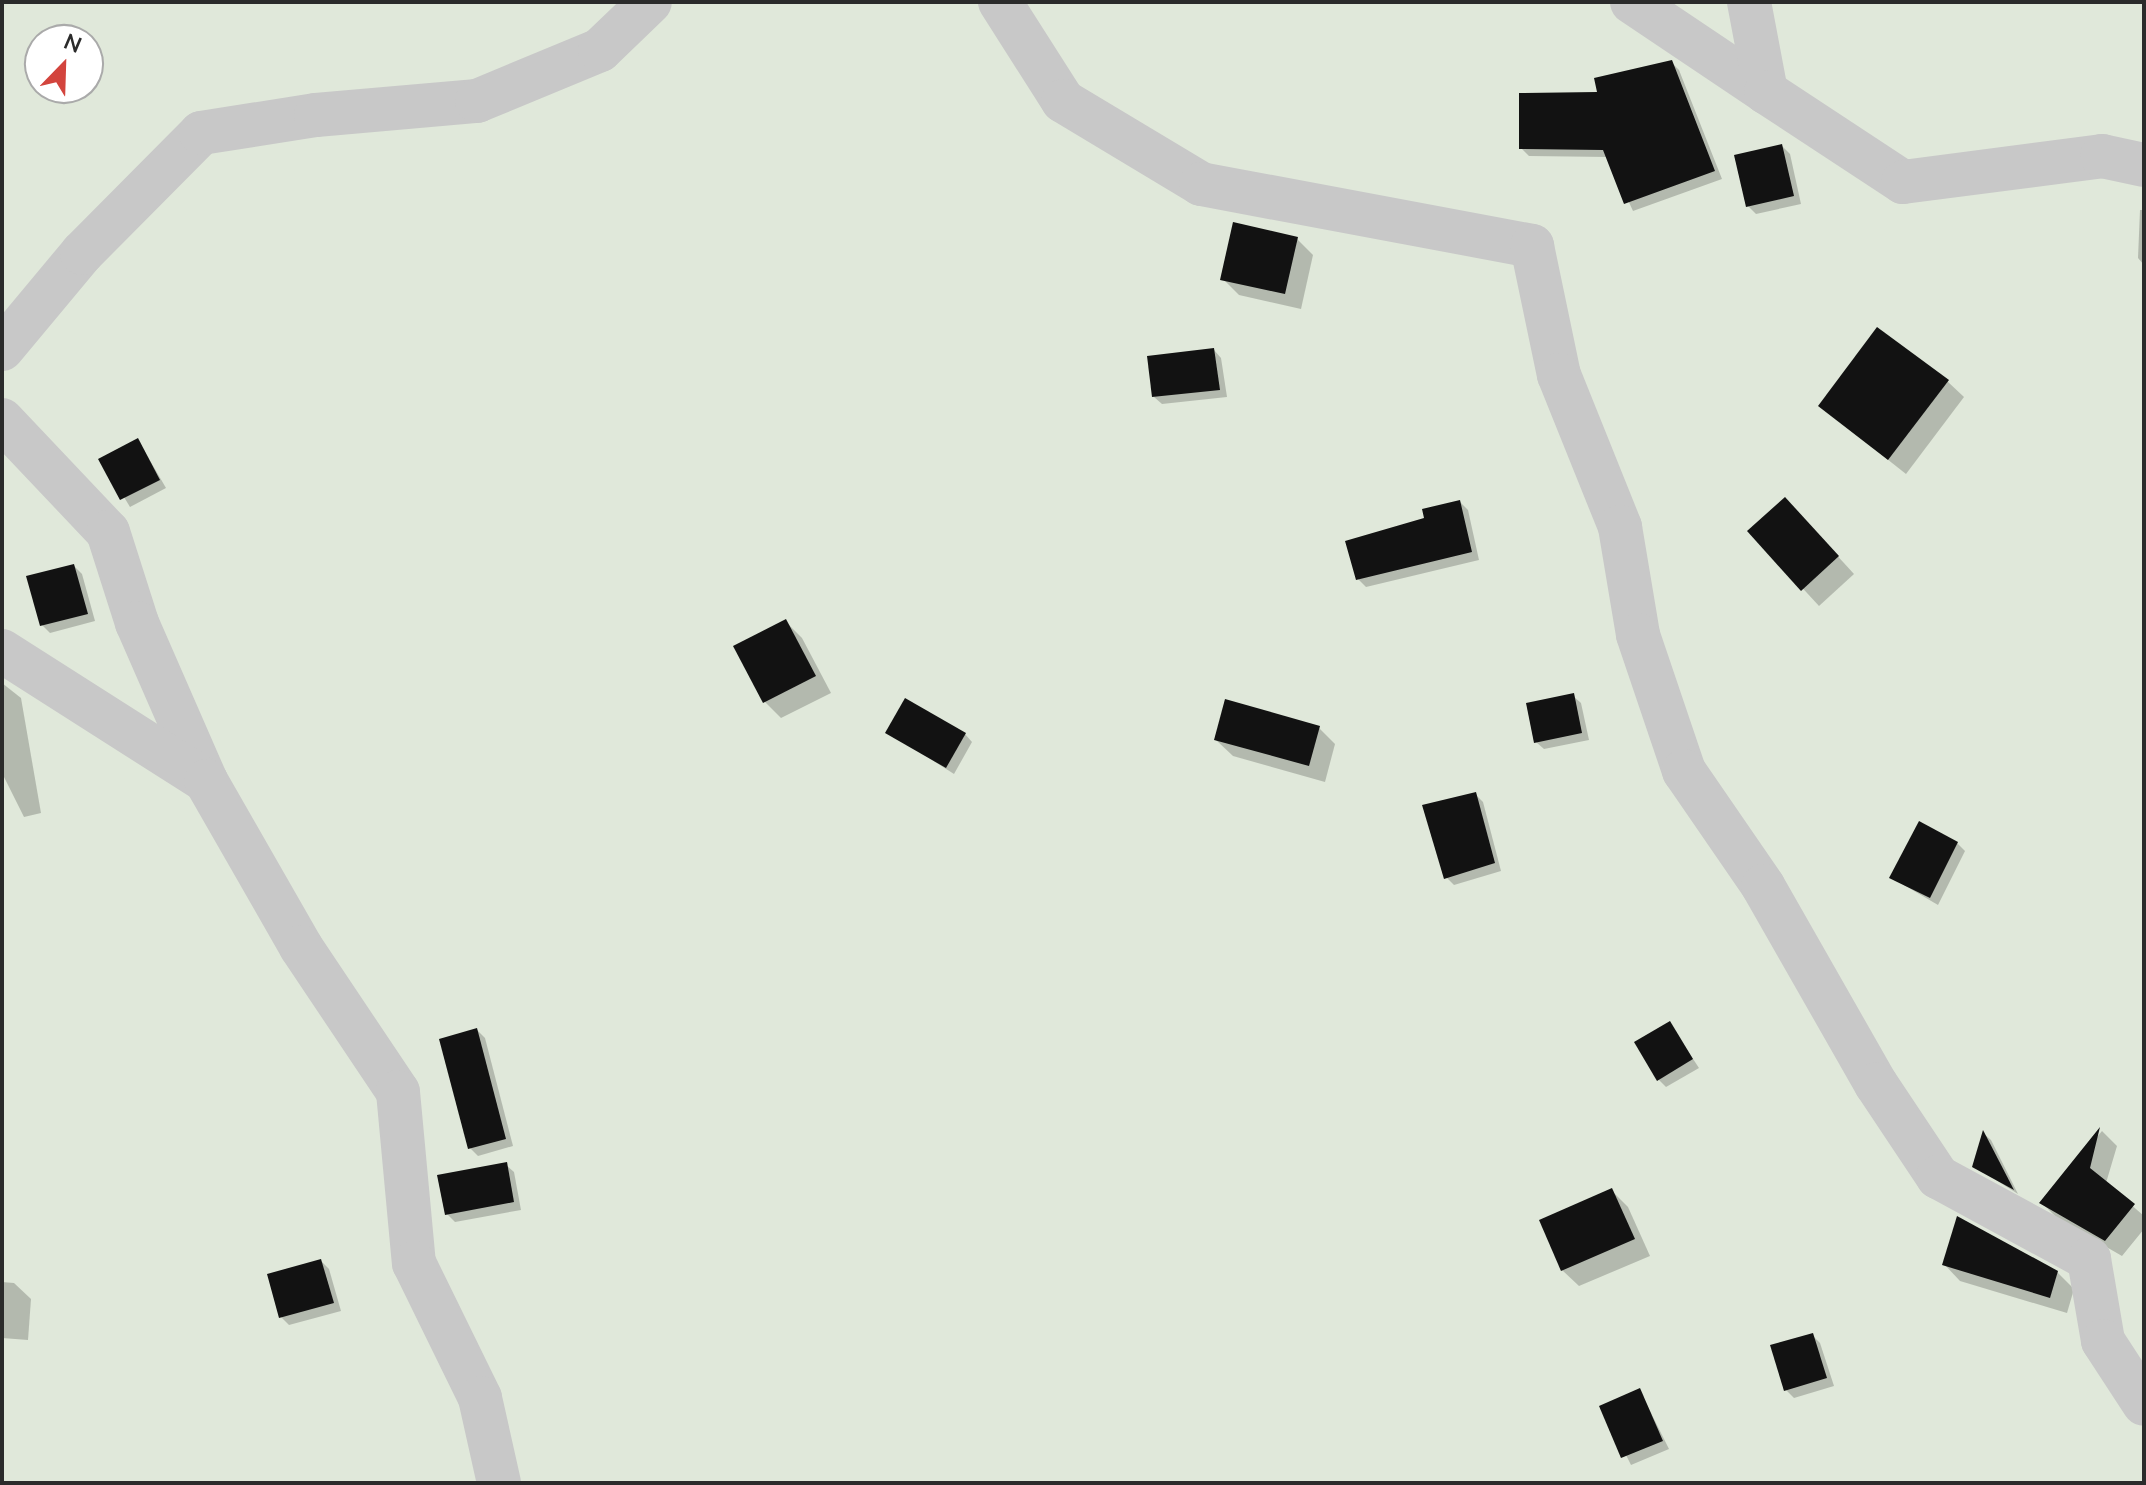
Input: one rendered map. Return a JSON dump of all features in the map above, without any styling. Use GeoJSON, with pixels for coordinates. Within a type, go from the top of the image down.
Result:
{"type":"FeatureCollection","features":[{"type":"Feature","properties":{"kind":"street"},"geometry":{"type":"LineString","coordinates":[[2,349],[82,253],[201,133],[316,115],[477,101],[600,50],[650,2]]}},
{"type":"Feature","properties":{"kind":"street"},"geometry":{"type":"LineString","coordinates":[[1000,2],[1063,101],[1201,184],[1532,246],[1559,375],[1620,527],[1638,635],[1684,771],[1763,886],[1876,1084],[1938,1177],[2089,1259],[2103,1341],[2144,1404]]}},
{"type":"Feature","properties":{"kind":"street"},"geometry":{"type":"LineString","coordinates":[[1632,2],[1903,182],[2102,156],[2144,165]]}},
{"type":"Feature","properties":{"kind":"street"},"geometry":{"type":"LineString","coordinates":[[1749,2],[1766,92]]}},
{"type":"Feature","properties":{"kind":"street"},"geometry":{"type":"LineString","coordinates":[[2,420],[108,532],[137,623],[206,781],[301,947],[398,1092],[414,1263],[480,1398],[499,1483]]}},
{"type":"Feature","properties":{"kind":"street"},"geometry":{"type":"LineString","coordinates":[[2,651],[206,781]]}},
{"type":"Feature","properties":{"kind":"shaded area"},"geometry":{"type":"Polygon","coordinates":[[[2,2],[2144,2],[2144,1483],[2,1483],[2,2]]]}},
{"type":"Feature","properties":{"kind":"building"},"geometry":{"type":"Polygon","coordinates":[[[1672,60],[1715,171],[1624,204],[1603,150],[1519,149],[1519,93],[1597,92],[1594,78],[1672,60]]]}},
{"type":"Feature","properties":{"kind":"building"},"geometry":{"type":"Polygon","coordinates":[[[1782,144],[1794,196],[1746,207],[1734,155],[1782,144]]]}},
{"type":"Feature","properties":{"kind":"building"},"geometry":{"type":"Polygon","coordinates":[[[1233,222],[1298,237],[1285,294],[1220,280],[1233,222]]]}},
{"type":"Feature","properties":{"kind":"building"},"geometry":{"type":"Polygon","coordinates":[[[1877,327],[1949,380],[1888,460],[1818,406],[1877,327]]]}},
{"type":"Feature","properties":{"kind":"building"},"geometry":{"type":"Polygon","coordinates":[[[1214,348],[1220,390],[1152,397],[1147,356],[1214,348]]]}},
{"type":"Feature","properties":{"kind":"building"},"geometry":{"type":"Polygon","coordinates":[[[138,438],[160,480],[120,500],[98,459],[138,438]]]}},
{"type":"Feature","properties":{"kind":"building"},"geometry":{"type":"Polygon","coordinates":[[[1785,497],[1839,556],[1801,591],[1747,531],[1785,497]]]}},
{"type":"Feature","properties":{"kind":"building"},"geometry":{"type":"Polygon","coordinates":[[[1460,500],[1472,552],[1356,580],[1345,541],[1424,518],[1422,509],[1460,500]]]}},
{"type":"Feature","properties":{"kind":"building"},"geometry":{"type":"Polygon","coordinates":[[[74,564],[88,614],[40,626],[26,576],[74,564]]]}},
{"type":"Feature","properties":{"kind":"building"},"geometry":{"type":"Polygon","coordinates":[[[786,619],[816,676],[763,703],[733,646],[786,619]]]}},
{"type":"Feature","properties":{"kind":"building"},"geometry":{"type":"Polygon","coordinates":[[[1574,693],[1582,733],[1534,743],[1526,703],[1574,693]]]}},
{"type":"Feature","properties":{"kind":"building"},"geometry":{"type":"Polygon","coordinates":[[[905,698],[966,733],[946,768],[885,733],[905,698]]]}},
{"type":"Feature","properties":{"kind":"building"},"geometry":{"type":"Polygon","coordinates":[[[1225,699],[1320,726],[1309,766],[1214,740],[1225,699]]]}},
{"type":"Feature","properties":{"kind":"building"},"geometry":{"type":"Polygon","coordinates":[[[1476,792],[1495,863],[1444,879],[1422,805],[1476,792]]]}},
{"type":"Feature","properties":{"kind":"building"},"geometry":{"type":"Polygon","coordinates":[[[1919,821],[1958,842],[1930,898],[1889,878],[1919,821]]]}},
{"type":"Feature","properties":{"kind":"building"},"geometry":{"type":"Polygon","coordinates":[[[1670,1021],[1693,1059],[1657,1081],[1634,1042],[1670,1021]]]}},
{"type":"Feature","properties":{"kind":"building"},"geometry":{"type":"Polygon","coordinates":[[[477,1028],[506,1139],[468,1149],[439,1039],[477,1028]]]}},
{"type":"Feature","properties":{"kind":"building"},"geometry":{"type":"Polygon","coordinates":[[[2100,1127],[2090,1168],[2135,1204],[2105,1241],[2039,1203],[2100,1127]]]}},
{"type":"Feature","properties":{"kind":"building"},"geometry":{"type":"Polygon","coordinates":[[[1983,1130],[2014,1190],[1972,1167],[1983,1130]]]}},
{"type":"Feature","properties":{"kind":"building"},"geometry":{"type":"Polygon","coordinates":[[[507,1162],[514,1202],[445,1215],[437,1175],[507,1162]]]}},
{"type":"Feature","properties":{"kind":"building"},"geometry":{"type":"Polygon","coordinates":[[[1612,1188],[1635,1239],[1561,1271],[1539,1220],[1612,1188]]]}},
{"type":"Feature","properties":{"kind":"building"},"geometry":{"type":"Polygon","coordinates":[[[1957,1216],[2058,1271],[2050,1298],[1942,1265],[1957,1216]]]}},
{"type":"Feature","properties":{"kind":"building"},"geometry":{"type":"Polygon","coordinates":[[[321,1259],[334,1303],[279,1318],[267,1274],[321,1259]]]}},
{"type":"Feature","properties":{"kind":"building"},"geometry":{"type":"Polygon","coordinates":[[[1813,1333],[1827,1378],[1784,1391],[1770,1345],[1813,1333]]]}},
{"type":"Feature","properties":{"kind":"building"},"geometry":{"type":"Polygon","coordinates":[[[1640,1388],[1663,1441],[1621,1458],[1599,1406],[1640,1388]]]}}]}
